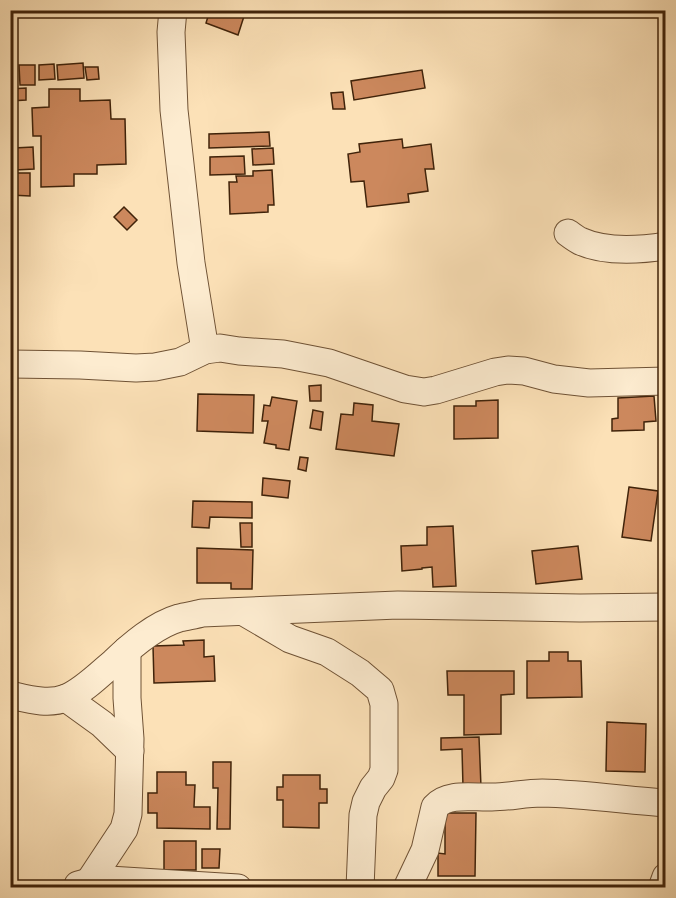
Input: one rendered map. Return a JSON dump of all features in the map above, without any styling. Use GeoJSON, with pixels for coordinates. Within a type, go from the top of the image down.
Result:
{"type":"FeatureCollection","features":[{"type":"Feature","properties":{"kind":"street"},"geometry":{"type":"LineString","coordinates":[[172,10],[174,110],[190,263],[205,350]]}},
{"type":"Feature","properties":{"kind":"street"},"geometry":{"type":"LineString","coordinates":[[568,233],[580,241],[603,247],[648,249],[666,246]]}},
{"type":"Feature","properties":{"kind":"street"},"geometry":{"type":"LineString","coordinates":[[10,364],[155,367],[180,362],[205,350],[220,348],[302,357],[329,363],[405,389],[424,392],[508,370],[589,383],[666,381]]}},
{"type":"Feature","properties":{"kind":"street"},"geometry":{"type":"LineString","coordinates":[[10,695],[43,701],[66,698],[92,681],[155,629],[177,618],[202,613],[398,605],[580,609],[666,607]]}},
{"type":"Feature","properties":{"kind":"street"},"geometry":{"type":"LineString","coordinates":[[244,612],[290,639],[327,652],[372,682],[383,697],[384,770],[366,802],[363,815],[360,888]]}},
{"type":"Feature","properties":{"kind":"street"},"geometry":{"type":"LineString","coordinates":[[80,885],[124,829],[128,814],[130,751],[127,651]]}},
{"type":"Feature","properties":{"kind":"street"},"geometry":{"type":"LineString","coordinates":[[66,698],[102,724],[130,751]]}},
{"type":"Feature","properties":{"kind":"street"},"geometry":{"type":"LineString","coordinates":[[407,888],[425,850],[435,807],[444,801],[455,798],[542,793],[666,803]]}},
{"type":"Feature","properties":{"kind":"street"},"geometry":{"type":"LineString","coordinates":[[662,888],[666,877]]}},
{"type":"Feature","properties":{"kind":"street"},"geometry":{"type":"LineString","coordinates":[[80,885],[109,880],[238,888]]}},
{"type":"Feature","properties":{"kind":"building"},"geometry":{"type":"Polygon","coordinates":[[[210,10],[246,10],[238,35],[206,23],[210,10]]]}},
{"type":"Feature","properties":{"kind":"building"},"geometry":{"type":"Polygon","coordinates":[[[83,63],[84,78],[58,80],[57,65],[83,63]]]}},
{"type":"Feature","properties":{"kind":"building"},"geometry":{"type":"Polygon","coordinates":[[[54,64],[55,79],[39,80],[39,65],[54,64]]]}},
{"type":"Feature","properties":{"kind":"building"},"geometry":{"type":"Polygon","coordinates":[[[19,65],[35,65],[35,85],[20,85],[19,65]]]}},
{"type":"Feature","properties":{"kind":"building"},"geometry":{"type":"Polygon","coordinates":[[[85,67],[98,67],[99,79],[87,80],[85,67]]]}},
{"type":"Feature","properties":{"kind":"building"},"geometry":{"type":"Polygon","coordinates":[[[422,70],[425,88],[354,100],[351,81],[422,70]]]}},
{"type":"Feature","properties":{"kind":"building"},"geometry":{"type":"Polygon","coordinates":[[[26,88],[26,100],[10,101],[10,89],[26,88]]]}},
{"type":"Feature","properties":{"kind":"building"},"geometry":{"type":"Polygon","coordinates":[[[49,89],[80,89],[80,101],[110,100],[111,119],[125,119],[126,164],[97,165],[97,174],[74,174],[74,186],[41,187],[41,136],[33,136],[32,108],[49,107],[49,89]]]}},
{"type":"Feature","properties":{"kind":"building"},"geometry":{"type":"Polygon","coordinates":[[[343,92],[345,109],[333,109],[331,93],[343,92]]]}},
{"type":"Feature","properties":{"kind":"building"},"geometry":{"type":"Polygon","coordinates":[[[269,132],[270,146],[209,148],[209,134],[269,132]]]}},
{"type":"Feature","properties":{"kind":"building"},"geometry":{"type":"Polygon","coordinates":[[[402,139],[403,148],[431,144],[434,169],[425,169],[428,191],[408,194],[409,202],[367,207],[364,181],[351,182],[348,154],[360,152],[359,144],[402,139]]]}},
{"type":"Feature","properties":{"kind":"building"},"geometry":{"type":"Polygon","coordinates":[[[33,147],[34,169],[15,170],[14,148],[33,147]]]}},
{"type":"Feature","properties":{"kind":"building"},"geometry":{"type":"Polygon","coordinates":[[[273,148],[274,164],[253,165],[252,149],[273,148]]]}},
{"type":"Feature","properties":{"kind":"building"},"geometry":{"type":"Polygon","coordinates":[[[244,156],[245,174],[210,175],[210,157],[244,156]]]}},
{"type":"Feature","properties":{"kind":"building"},"geometry":{"type":"Polygon","coordinates":[[[272,170],[274,205],[268,205],[268,212],[230,214],[229,182],[237,182],[236,176],[253,176],[253,171],[272,170]]]}},
{"type":"Feature","properties":{"kind":"building"},"geometry":{"type":"Polygon","coordinates":[[[10,173],[30,173],[30,196],[10,195],[10,173]]]}},
{"type":"Feature","properties":{"kind":"building"},"geometry":{"type":"Polygon","coordinates":[[[124,207],[137,220],[127,230],[114,217],[124,207]]]}},
{"type":"Feature","properties":{"kind":"building"},"geometry":{"type":"Polygon","coordinates":[[[321,385],[321,401],[310,401],[309,386],[321,385]]]}},
{"type":"Feature","properties":{"kind":"building"},"geometry":{"type":"Polygon","coordinates":[[[198,394],[254,395],[253,433],[197,431],[198,394]]]}},
{"type":"Feature","properties":{"kind":"building"},"geometry":{"type":"Polygon","coordinates":[[[654,396],[656,421],[644,422],[644,430],[612,431],[612,419],[618,418],[618,398],[654,396]]]}},
{"type":"Feature","properties":{"kind":"building"},"geometry":{"type":"Polygon","coordinates":[[[272,397],[297,401],[289,450],[264,443],[268,421],[262,421],[264,405],[270,406],[272,397]]]}},
{"type":"Feature","properties":{"kind":"building"},"geometry":{"type":"Polygon","coordinates":[[[498,400],[498,438],[454,439],[454,406],[476,406],[476,401],[498,400]]]}},
{"type":"Feature","properties":{"kind":"building"},"geometry":{"type":"Polygon","coordinates":[[[354,403],[373,405],[372,421],[399,424],[394,456],[336,449],[341,414],[353,415],[354,403]]]}},
{"type":"Feature","properties":{"kind":"building"},"geometry":{"type":"Polygon","coordinates":[[[313,410],[323,412],[321,430],[310,428],[313,410]]]}},
{"type":"Feature","properties":{"kind":"building"},"geometry":{"type":"Polygon","coordinates":[[[300,457],[308,458],[306,471],[298,469],[300,457]]]}},
{"type":"Feature","properties":{"kind":"building"},"geometry":{"type":"Polygon","coordinates":[[[263,478],[290,481],[288,498],[262,495],[263,478]]]}},
{"type":"Feature","properties":{"kind":"building"},"geometry":{"type":"Polygon","coordinates":[[[629,487],[658,491],[651,541],[622,537],[629,487]]]}},
{"type":"Feature","properties":{"kind":"building"},"geometry":{"type":"Polygon","coordinates":[[[193,501],[252,502],[252,518],[210,517],[209,528],[192,527],[193,501]]]}},
{"type":"Feature","properties":{"kind":"building"},"geometry":{"type":"Polygon","coordinates":[[[240,523],[252,523],[252,547],[241,547],[240,523]]]}},
{"type":"Feature","properties":{"kind":"building"},"geometry":{"type":"Polygon","coordinates":[[[453,526],[456,586],[433,587],[432,567],[402,571],[401,546],[427,545],[427,527],[453,526]]]}},
{"type":"Feature","properties":{"kind":"building"},"geometry":{"type":"Polygon","coordinates":[[[578,546],[582,579],[536,584],[532,551],[578,546]]]}},
{"type":"Feature","properties":{"kind":"building"},"geometry":{"type":"Polygon","coordinates":[[[197,548],[253,550],[252,589],[231,589],[231,583],[197,583],[197,548]]]}},
{"type":"Feature","properties":{"kind":"building"},"geometry":{"type":"Polygon","coordinates":[[[204,640],[204,657],[214,656],[215,681],[154,683],[153,646],[184,645],[183,641],[204,640]]]}},
{"type":"Feature","properties":{"kind":"building"},"geometry":{"type":"Polygon","coordinates":[[[549,652],[568,652],[568,661],[581,661],[582,697],[527,698],[527,661],[549,661],[549,652]]]}},
{"type":"Feature","properties":{"kind":"building"},"geometry":{"type":"Polygon","coordinates":[[[447,671],[514,671],[514,694],[501,695],[501,734],[464,735],[464,695],[448,695],[447,671]]]}},
{"type":"Feature","properties":{"kind":"building"},"geometry":{"type":"Polygon","coordinates":[[[607,722],[646,724],[645,772],[606,771],[607,722]]]}},
{"type":"Feature","properties":{"kind":"building"},"geometry":{"type":"Polygon","coordinates":[[[479,737],[481,787],[463,787],[462,749],[441,750],[441,738],[479,737]]]}},
{"type":"Feature","properties":{"kind":"building"},"geometry":{"type":"Polygon","coordinates":[[[213,762],[231,762],[230,829],[217,829],[218,788],[213,788],[213,762]]]}},
{"type":"Feature","properties":{"kind":"building"},"geometry":{"type":"Polygon","coordinates":[[[157,772],[186,772],[186,785],[195,785],[194,807],[210,807],[210,829],[157,828],[157,813],[148,813],[148,793],[157,793],[157,772]]]}},
{"type":"Feature","properties":{"kind":"building"},"geometry":{"type":"Polygon","coordinates":[[[283,775],[320,775],[320,789],[327,789],[327,803],[319,803],[319,828],[283,827],[283,800],[277,800],[277,787],[283,787],[283,775]]]}},
{"type":"Feature","properties":{"kind":"building"},"geometry":{"type":"Polygon","coordinates":[[[445,813],[476,813],[475,876],[438,876],[438,853],[445,854],[445,813]]]}},
{"type":"Feature","properties":{"kind":"building"},"geometry":{"type":"Polygon","coordinates":[[[164,841],[196,841],[196,870],[164,870],[164,841]]]}},
{"type":"Feature","properties":{"kind":"building"},"geometry":{"type":"Polygon","coordinates":[[[202,849],[220,849],[219,868],[202,868],[202,849]]]}}]}
